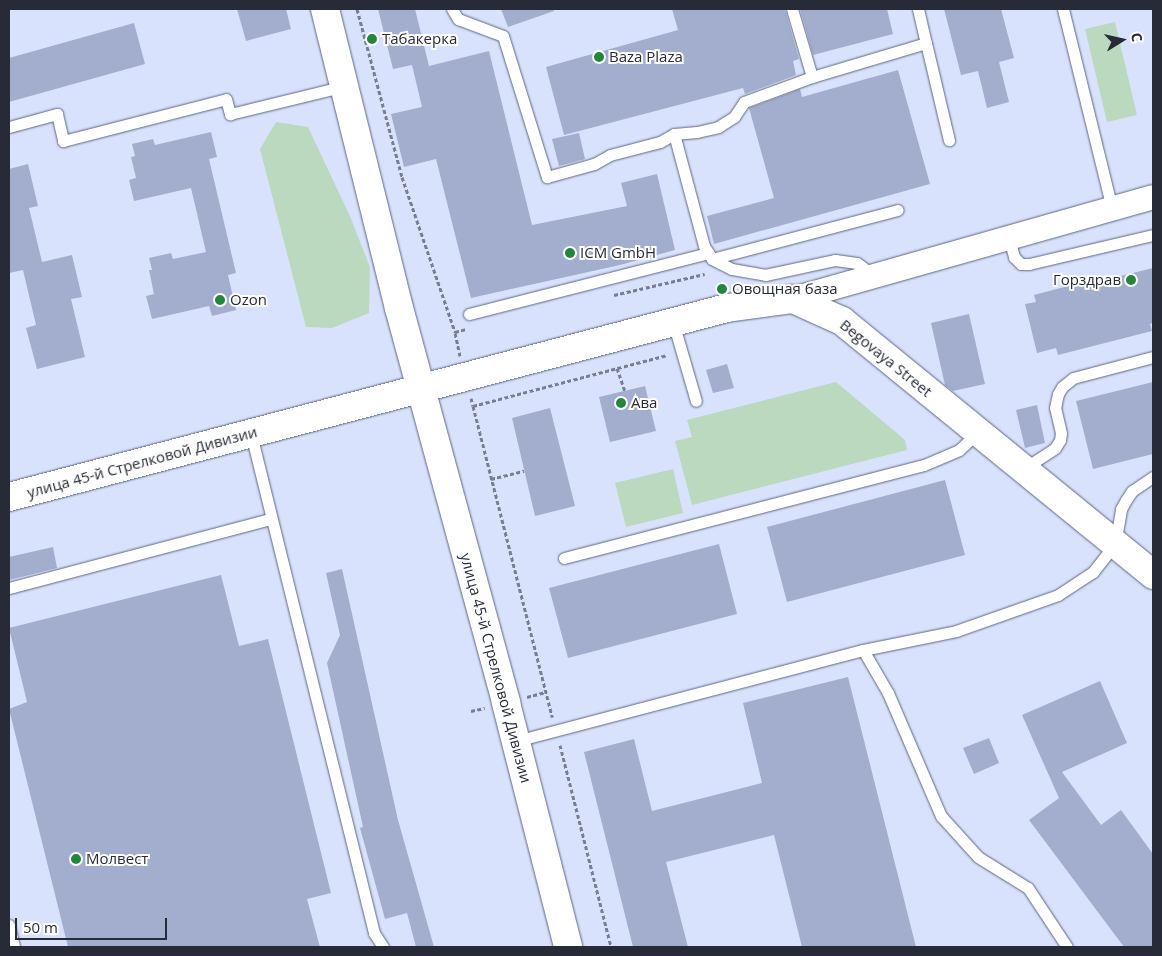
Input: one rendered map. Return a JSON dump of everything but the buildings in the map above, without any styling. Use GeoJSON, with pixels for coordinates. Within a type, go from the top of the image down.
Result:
{"type":"FeatureCollection","features":[{"type":"Feature","properties":{"kind":"street","name":"улица 45-й Стрелковой Дивизии"},"geometry":{"type":"LineString","coordinates":[[325,9],[346,86],[399,308],[516,741],[568,947]]}},
{"type":"Feature","properties":{"kind":"street"},"geometry":{"type":"LineString","coordinates":[[421,389],[739,305],[793,299],[1153,197]]}},
{"type":"Feature","properties":{"kind":"street","name":"Begovaya Street"},"geometry":{"type":"LineString","coordinates":[[793,299],[842,321],[1153,575]]}},
{"type":"Feature","properties":{"kind":"street","name":"улица 45-й Стрелковой Дивизии"},"geometry":{"type":"LineString","coordinates":[[9,497],[421,389]]}},
{"type":"Feature","properties":{"kind":"lane"},"geometry":{"type":"LineString","coordinates":[[452,9],[458,19],[503,36],[547,177],[594,164],[610,155],[660,142],[674,134],[697,132],[718,127],[734,117],[744,102],[812,76],[926,43]]}},
{"type":"Feature","properties":{"kind":"lane"},"geometry":{"type":"LineString","coordinates":[[792,9],[812,76]]}},
{"type":"Feature","properties":{"kind":"lane"},"geometry":{"type":"LineString","coordinates":[[918,9],[950,140]]}},
{"type":"Feature","properties":{"kind":"lane"},"geometry":{"type":"LineString","coordinates":[[1063,9],[1112,209]]}},
{"type":"Feature","properties":{"kind":"lane"},"geometry":{"type":"LineString","coordinates":[[9,127],[57,114],[63,141],[226,98],[230,114],[346,86]]}},
{"type":"Feature","properties":{"kind":"lane"},"geometry":{"type":"LineString","coordinates":[[674,134],[701,238],[710,256],[732,269],[764,275],[835,260],[857,263],[874,276]]}},
{"type":"Feature","properties":{"kind":"lane"},"geometry":{"type":"LineString","coordinates":[[468,314],[898,210]]}},
{"type":"Feature","properties":{"kind":"lane"},"geometry":{"type":"LineString","coordinates":[[1009,238],[1014,258],[1021,264],[1029,264],[1153,235]]}},
{"type":"Feature","properties":{"kind":"lane"},"geometry":{"type":"LineString","coordinates":[[672,322],[696,400]]}},
{"type":"Feature","properties":{"kind":"lane"},"geometry":{"type":"LineString","coordinates":[[1023,469],[1055,448],[1060,440],[1061,433],[1055,408],[1058,394],[1062,387],[1073,378],[1153,357]]}},
{"type":"Feature","properties":{"kind":"lane"},"geometry":{"type":"LineString","coordinates":[[564,558],[924,465],[959,450],[978,432]]}},
{"type":"Feature","properties":{"kind":"lane"},"geometry":{"type":"LineString","coordinates":[[251,434],[374,933],[383,947]]}},
{"type":"Feature","properties":{"kind":"lane"},"geometry":{"type":"LineString","coordinates":[[516,741],[863,650],[956,631],[1058,595],[1093,572],[1115,544],[1121,509],[1126,500],[1132,491],[1153,477]]}},
{"type":"Feature","properties":{"kind":"lane"},"geometry":{"type":"LineString","coordinates":[[9,588],[272,519]]}},
{"type":"Feature","properties":{"kind":"lane"},"geometry":{"type":"LineString","coordinates":[[863,650],[888,693],[941,816],[978,857],[1028,888],[1067,947]]}},
{"type":"Feature","properties":{"kind":"lane"},"geometry":{"type":"LineString","coordinates":[[9,925],[14,947]]}},
{"type":"Feature","properties":{"kind":"path"},"geometry":{"type":"LineString","coordinates":[[357,9],[402,177],[454,332]]}},
{"type":"Feature","properties":{"kind":"path"},"geometry":{"type":"LineString","coordinates":[[617,368],[625,391]]}},
{"type":"Feature","properties":{"kind":"path"},"geometry":{"type":"LineString","coordinates":[[473,406],[611,947]]}},
{"type":"Feature","properties":{"kind":"path"},"geometry":{"type":"LineString","coordinates":[[491,478],[524,471]]}},
{"type":"Feature","properties":{"kind":"green space"},"geometry":{"type":"Polygon","coordinates":[[[1115,22],[1137,115],[1107,122],[1085,29],[1115,22]]]}},
{"type":"Feature","properties":{"kind":"green space"},"geometry":{"type":"Polygon","coordinates":[[[276,122],[308,127],[349,214],[370,267],[369,313],[332,328],[306,327],[260,149],[276,122]]]}},
{"type":"Feature","properties":{"kind":"green space"},"geometry":{"type":"Polygon","coordinates":[[[836,382],[905,440],[907,450],[692,505],[675,441],[692,437],[687,420],[836,382]]]}},
{"type":"Feature","properties":{"kind":"green space"},"geometry":{"type":"Polygon","coordinates":[[[673,469],[683,513],[626,527],[615,483],[673,469]]]}},
{"type":"Feature","properties":{"kind":"place","name":"Табакерка"},"geometry":{"type":"Point","coordinates":[372,39]}},
{"type":"Feature","properties":{"kind":"place","name":"Baza Plaza"},"geometry":{"type":"Point","coordinates":[599,57]}},
{"type":"Feature","properties":{"kind":"place","name":"ICM GmbH"},"geometry":{"type":"Point","coordinates":[570,253]}},
{"type":"Feature","properties":{"kind":"place","name":"Горздрав"},"geometry":{"type":"Point","coordinates":[1131,280]}},
{"type":"Feature","properties":{"kind":"place","name":"Овощная база"},"geometry":{"type":"Point","coordinates":[722,289]}},
{"type":"Feature","properties":{"kind":"place","name":"Ozon"},"geometry":{"type":"Point","coordinates":[220,300]}},
{"type":"Feature","properties":{"kind":"place","name":"Ава"},"geometry":{"type":"Point","coordinates":[621,403]}},
{"type":"Feature","properties":{"kind":"place","name":"Молвест"},"geometry":{"type":"Point","coordinates":[76,859]}}]}
